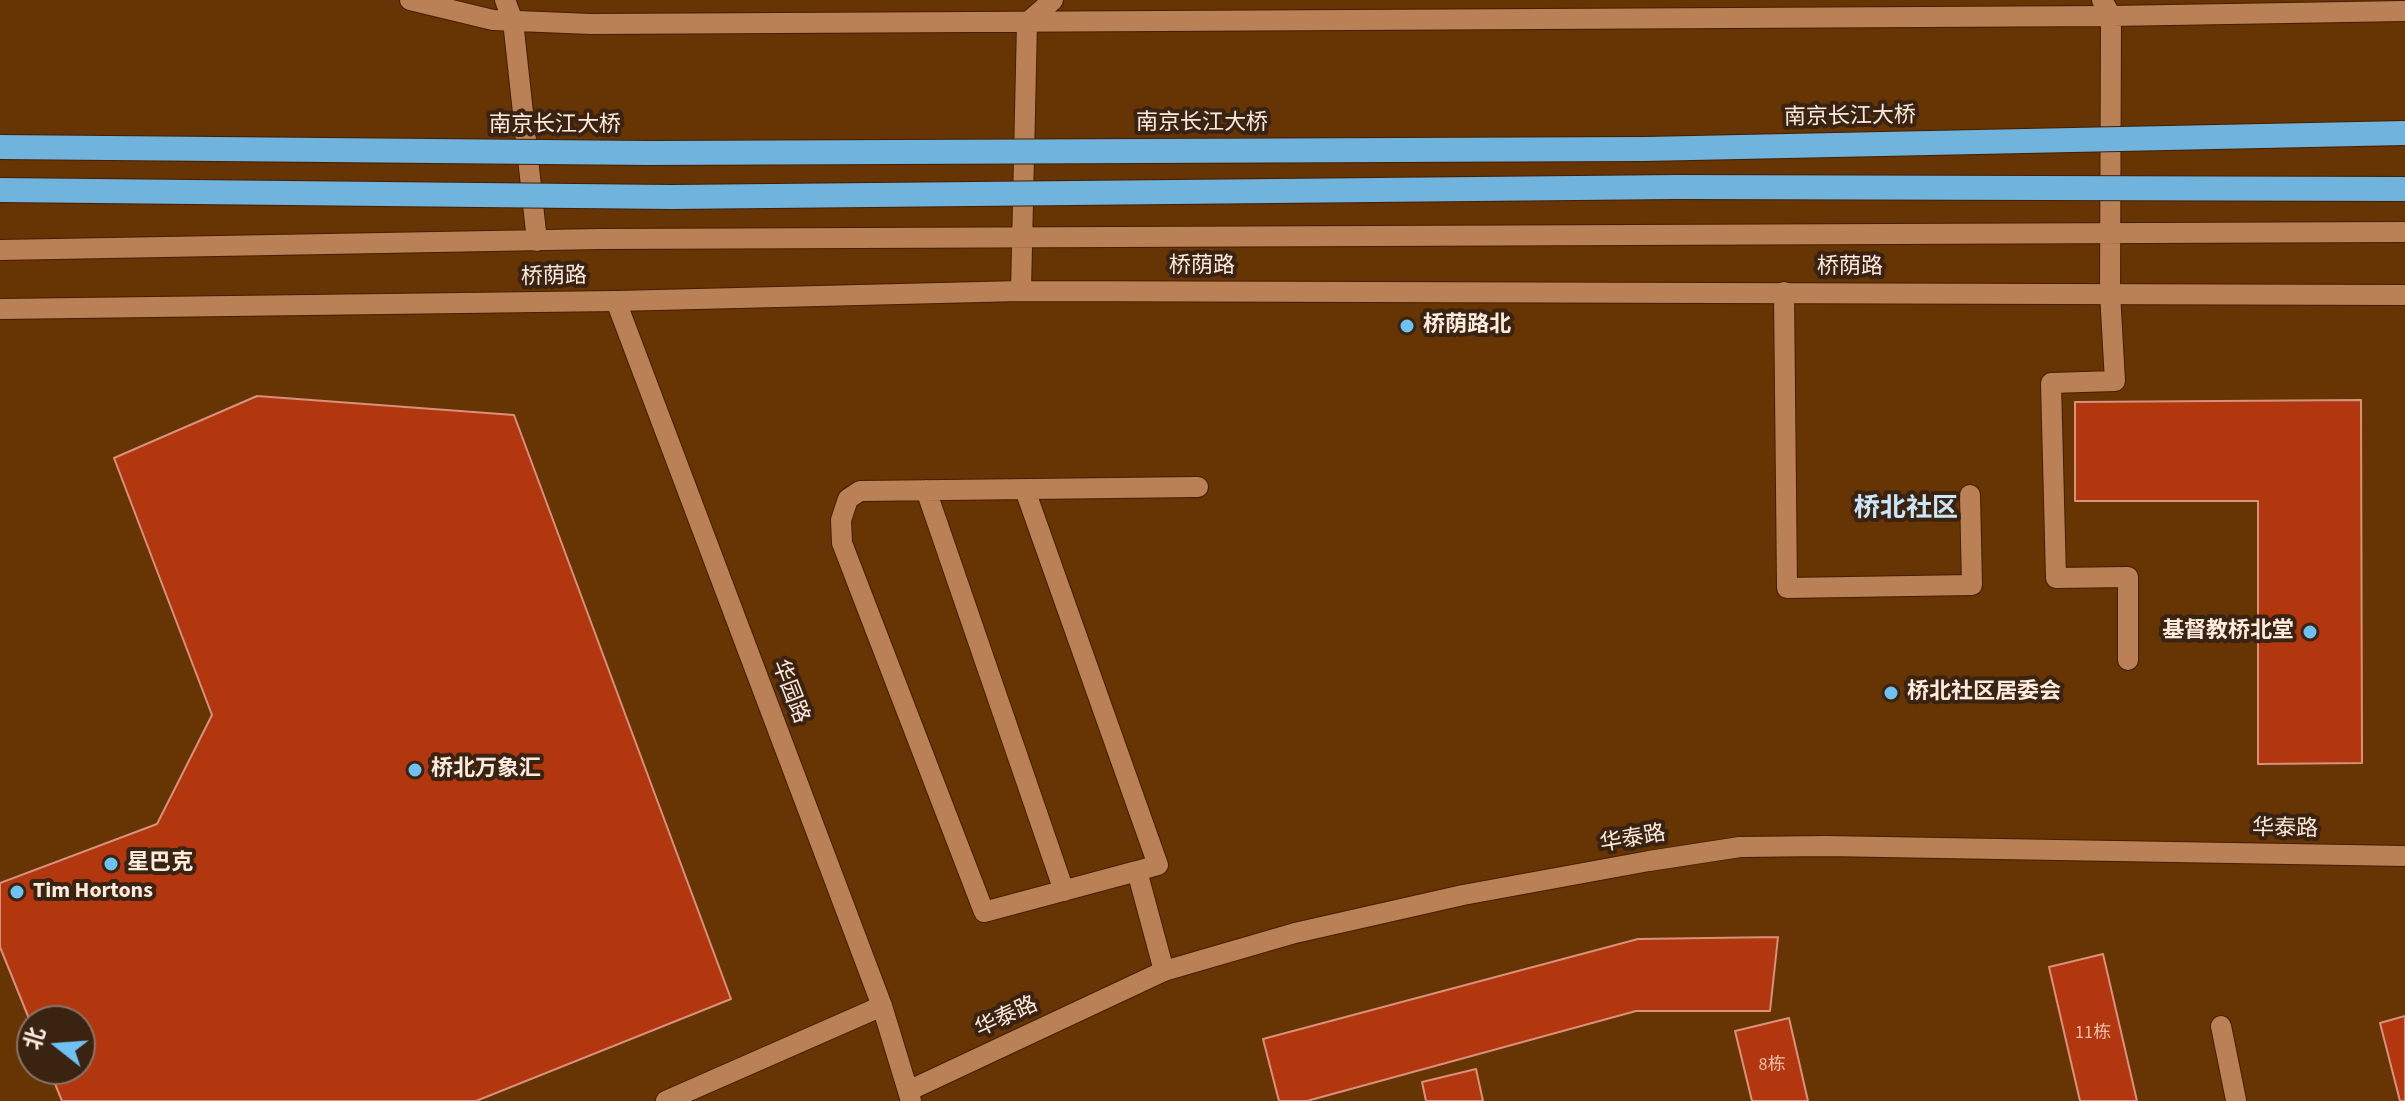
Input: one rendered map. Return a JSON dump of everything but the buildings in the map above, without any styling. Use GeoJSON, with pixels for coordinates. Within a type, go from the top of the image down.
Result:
{"type":"FeatureCollection","features":[{"type":"Feature","properties":{"kind":"highway","name":"南京长江大桥"},"geometry":{"type":"LineString","coordinates":[[0,147],[649,153],[1645,149],[2405,133]]}},
{"type":"Feature","properties":{"kind":"highway"},"geometry":{"type":"LineString","coordinates":[[0,190],[671,197],[1677,187],[2405,189]]}},
{"type":"Feature","properties":{"kind":"street"},"geometry":{"type":"LineString","coordinates":[[410,0],[493,20],[513,10],[591,24],[1027,23],[2111,5],[2405,11]]}},
{"type":"Feature","properties":{"kind":"street"},"geometry":{"type":"LineString","coordinates":[[505,0],[513,10],[537,241]]}},
{"type":"Feature","properties":{"kind":"street"},"geometry":{"type":"LineString","coordinates":[[1021,291],[1028,0]]}},
{"type":"Feature","properties":{"kind":"street"},"geometry":{"type":"LineString","coordinates":[[1027,23],[1053,0]]}},
{"type":"Feature","properties":{"kind":"street"},"geometry":{"type":"LineString","coordinates":[[2111,5],[2110,293],[2115,381],[2051,383],[2056,578],[2128,577],[2128,660]]}},
{"type":"Feature","properties":{"kind":"street","name":"桥荫路"},"geometry":{"type":"LineString","coordinates":[[0,250],[537,241],[2405,232]]}},
{"type":"Feature","properties":{"kind":"street","name":"桥荫路"},"geometry":{"type":"LineString","coordinates":[[0,309],[616,301],[1021,291],[2405,295]]}},
{"type":"Feature","properties":{"kind":"street"},"geometry":{"type":"LineString","coordinates":[[1784,292],[1787,588],[1972,585],[1970,495]]}},
{"type":"Feature","properties":{"kind":"street","name":"华园路"},"geometry":{"type":"LineString","coordinates":[[616,301],[882,1006],[909,1096]]}},
{"type":"Feature","properties":{"kind":"street"},"geometry":{"type":"LineString","coordinates":[[1025,490],[1158,865],[984,912],[842,543],[841,520],[848,499],[860,491],[1198,487]]}},
{"type":"Feature","properties":{"kind":"street"},"geometry":{"type":"LineString","coordinates":[[926,490],[1064,891]]}},
{"type":"Feature","properties":{"kind":"street","name":"华泰路"},"geometry":{"type":"LineString","coordinates":[[909,1096],[1164,971],[1295,933],[1463,895],[1740,847],[2405,856]]}},
{"type":"Feature","properties":{"kind":"street"},"geometry":{"type":"LineString","coordinates":[[1137,871],[1164,971]]}},
{"type":"Feature","properties":{"kind":"street"},"geometry":{"type":"LineString","coordinates":[[666,1101],[882,1006]]}},
{"type":"Feature","properties":{"kind":"street"},"geometry":{"type":"LineString","coordinates":[[2221,1026],[2238,1101]]}},
{"type":"Feature","properties":{"kind":"place","name":"桥荫路北"},"geometry":{"type":"Point","coordinates":[1407,326]}},
{"type":"Feature","properties":{"kind":"place","name":"基督教桥北堂"},"geometry":{"type":"Point","coordinates":[2310,632]}},
{"type":"Feature","properties":{"kind":"place","name":"桥北社区居委会"},"geometry":{"type":"Point","coordinates":[1891,693]}},
{"type":"Feature","properties":{"kind":"place","name":"桥北万象汇"},"geometry":{"type":"Point","coordinates":[415,770]}},
{"type":"Feature","properties":{"kind":"place","name":"星巴克"},"geometry":{"type":"Point","coordinates":[111,864]}},
{"type":"Feature","properties":{"kind":"place","name":"Tim Hortons"},"geometry":{"type":"Point","coordinates":[17,892]}},
{"type":"Feature","properties":{"kind":"district","name":"桥北社区"},"geometry":{"type":"Point","coordinates":[1906,510]}}]}
